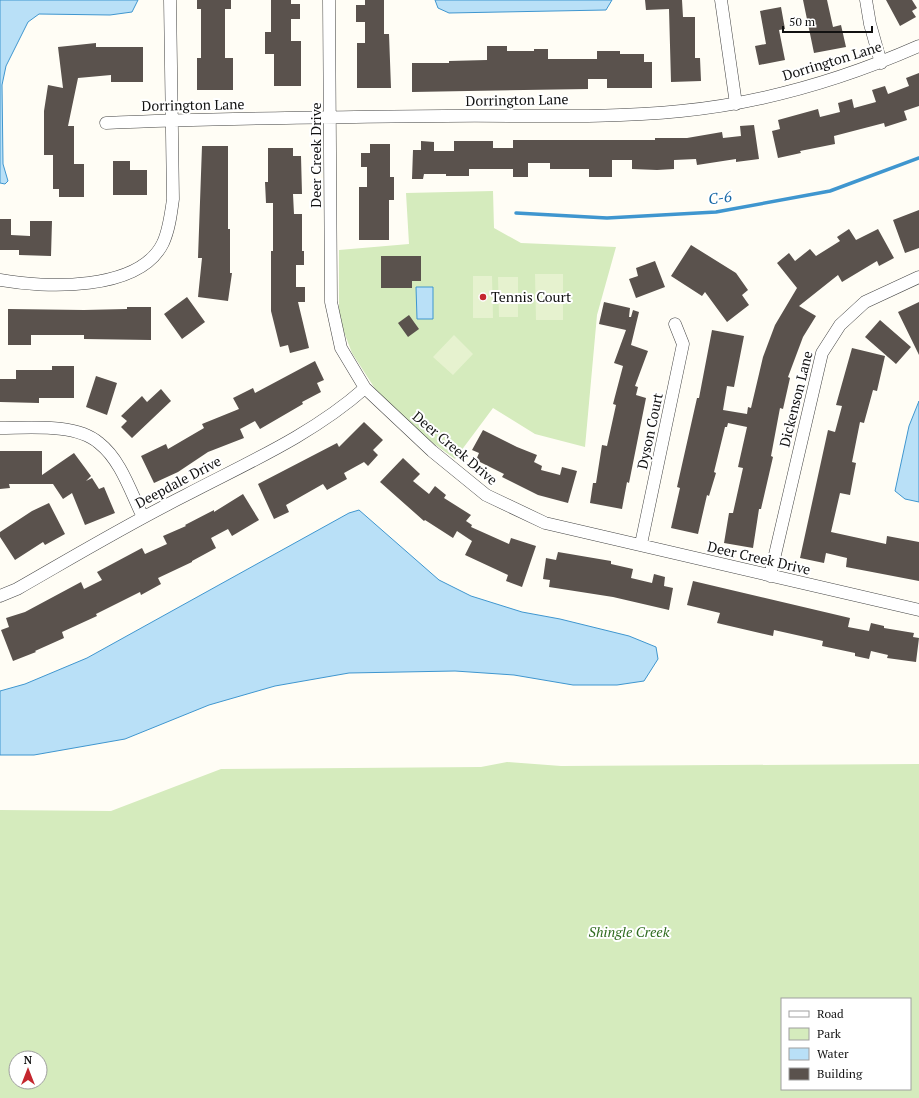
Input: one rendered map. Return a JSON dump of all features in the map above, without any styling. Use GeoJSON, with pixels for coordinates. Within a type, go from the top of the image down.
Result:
{"type":"FeatureCollection","features":[{"type":"Feature","properties":{"kind":"street"},"geometry":{"type":"LineString","coordinates":[[0,280],[48,285],[100,282],[126,274],[148,262],[162,244],[170,222],[173,199],[170,0]]}},
{"type":"Feature","properties":{"kind":"street","name":"Deer Creek Drive"},"geometry":{"type":"LineString","coordinates":[[329,0],[331,302],[341,348],[365,388],[432,451],[486,495],[545,523],[641,544],[770,576],[919,610]]}},
{"type":"Feature","properties":{"kind":"street"},"geometry":{"type":"LineString","coordinates":[[721,0],[736,104]]}},
{"type":"Feature","properties":{"kind":"street"},"geometry":{"type":"LineString","coordinates":[[866,0],[870,24],[881,63]]}},
{"type":"Feature","properties":{"kind":"street","name":"Dorrington Lane"},"geometry":{"type":"LineString","coordinates":[[106,123],[172,120],[330,117],[627,114],[681,111],[736,104],[820,82],[881,63],[919,46]]}},
{"type":"Feature","properties":{"kind":"street","name":"Dickenson Lane"},"geometry":{"type":"LineString","coordinates":[[770,576],[822,353],[840,325],[865,302],[919,277]]}},
{"type":"Feature","properties":{"kind":"street","name":"Dyson Court"},"geometry":{"type":"LineString","coordinates":[[641,544],[683,344],[675,324]]}},
{"type":"Feature","properties":{"kind":"street","name":"Deepdale Drive"},"geometry":{"type":"LineString","coordinates":[[0,596],[17,589],[143,517],[310,430],[342,409],[365,388]]}},
{"type":"Feature","properties":{"kind":"street"},"geometry":{"type":"LineString","coordinates":[[0,428],[53,428],[80,433],[99,442],[117,464],[143,517]]}},
{"type":"Feature","properties":{"kind":"green space"},"geometry":{"type":"Polygon","coordinates":[[[493,191],[494,228],[521,243],[616,247],[597,315],[585,447],[535,434],[493,408],[455,459],[422,435],[381,398],[352,353],[339,319],[339,250],[409,244],[406,193],[493,191]]]}},
{"type":"Feature","properties":{"kind":"green space"},"geometry":{"type":"Polygon","coordinates":[[[535,274],[563,274],[563,320],[536,320],[535,274]]]}},
{"type":"Feature","properties":{"kind":"green space","name":"Tennis Court"},"geometry":{"type":"Polygon","coordinates":[[[473,276],[492,276],[493,318],[473,318],[473,276]]]}},
{"type":"Feature","properties":{"kind":"green space"},"geometry":{"type":"Polygon","coordinates":[[[498,277],[518,277],[518,317],[499,317],[498,277]]]}},
{"type":"Feature","properties":{"kind":"green space"},"geometry":{"type":"Polygon","coordinates":[[[454,335],[473,354],[453,375],[433,357],[454,335]]]}},
{"type":"Feature","properties":{"kind":"green space","name":"Shingle Creek"},"geometry":{"type":"Polygon","coordinates":[[[507,762],[561,766],[919,764],[919,1098],[0,1098],[0,810],[111,811],[221,769],[481,767],[507,762]]]}},
{"type":"Feature","properties":{"kind":"water"},"geometry":{"type":"Polygon","coordinates":[[[0,0],[138,0],[132,12],[110,15],[39,14],[28,22],[6,66],[2,85],[3,164],[8,181],[5,184],[0,183],[0,0]]]}},
{"type":"Feature","properties":{"kind":"water"},"geometry":{"type":"Polygon","coordinates":[[[435,0],[612,0],[606,10],[449,13],[438,8],[435,0]]]}},
{"type":"Feature","properties":{"kind":"water"},"geometry":{"type":"Polygon","coordinates":[[[416,287],[433,287],[433,319],[417,319],[416,287]]]}},
{"type":"Feature","properties":{"kind":"water"},"geometry":{"type":"Polygon","coordinates":[[[919,401],[919,502],[905,499],[895,491],[909,426],[919,401]]]}},
{"type":"Feature","properties":{"kind":"water"},"geometry":{"type":"Polygon","coordinates":[[[359,510],[439,580],[471,596],[522,612],[560,619],[629,636],[656,647],[658,659],[644,681],[617,685],[573,685],[514,675],[455,671],[349,673],[275,686],[209,705],[125,739],[34,755],[0,755],[0,691],[25,684],[87,658],[349,513],[359,510]]]}},
{"type":"Feature","properties":{"kind":"building"},"geometry":{"type":"Polygon","coordinates":[[[197,0],[231,0],[231,9],[225,9],[225,58],[233,58],[233,90],[197,90],[197,58],[201,58],[201,9],[197,9],[197,0]]]}},
{"type":"Feature","properties":{"kind":"building"},"geometry":{"type":"Polygon","coordinates":[[[271,0],[291,0],[291,4],[300,4],[300,19],[291,19],[291,41],[301,41],[301,86],[274,86],[274,54],[265,54],[265,32],[271,32],[271,0]]]}},
{"type":"Feature","properties":{"kind":"building"},"geometry":{"type":"Polygon","coordinates":[[[365,0],[384,0],[384,34],[389,34],[391,88],[357,88],[357,43],[365,43],[365,22],[356,22],[356,5],[365,5],[365,0]]]}},
{"type":"Feature","properties":{"kind":"building"},"geometry":{"type":"Polygon","coordinates":[[[645,0],[682,0],[683,17],[695,17],[695,58],[700,58],[701,81],[671,82],[669,9],[646,10],[645,0]]]}},
{"type":"Feature","properties":{"kind":"building"},"geometry":{"type":"Polygon","coordinates":[[[803,0],[827,0],[833,27],[841,25],[846,47],[814,53],[803,0]]]}},
{"type":"Feature","properties":{"kind":"building"},"geometry":{"type":"Polygon","coordinates":[[[886,0],[912,0],[917,8],[912,11],[916,17],[900,26],[886,0]]]}},
{"type":"Feature","properties":{"kind":"building"},"geometry":{"type":"Polygon","coordinates":[[[781,7],[785,29],[779,30],[785,60],[759,65],[755,46],[766,44],[760,11],[781,7]]]}},
{"type":"Feature","properties":{"kind":"building"},"geometry":{"type":"Polygon","coordinates":[[[96,43],[96,47],[143,47],[143,82],[111,82],[111,75],[78,78],[68,126],[74,126],[74,164],[84,164],[84,197],[59,197],[59,189],[53,189],[53,155],[44,155],[44,111],[48,85],[63,88],[58,47],[96,43]]]}},
{"type":"Feature","properties":{"kind":"building"},"geometry":{"type":"Polygon","coordinates":[[[487,46],[507,46],[507,51],[534,51],[534,49],[548,49],[548,59],[597,59],[597,51],[620,51],[620,54],[644,54],[644,62],[652,62],[652,88],[607,88],[607,79],[588,79],[588,89],[412,92],[412,63],[449,63],[449,61],[487,60],[487,46]]]}},
{"type":"Feature","properties":{"kind":"building"},"geometry":{"type":"Polygon","coordinates":[[[919,73],[919,106],[904,111],[907,120],[885,127],[884,123],[834,136],[835,144],[800,151],[801,153],[778,158],[772,131],[780,129],[778,120],[818,109],[820,117],[840,112],[838,103],[852,99],[854,108],[876,102],[872,90],[885,86],[888,94],[909,86],[906,78],[919,73]]]}},
{"type":"Feature","properties":{"kind":"building"},"geometry":{"type":"Polygon","coordinates":[[[754,125],[759,159],[736,162],[736,159],[697,165],[696,159],[674,160],[674,169],[657,170],[632,169],[632,160],[612,160],[612,177],[589,177],[589,169],[550,169],[550,163],[528,163],[528,177],[513,177],[513,169],[469,169],[469,176],[424,174],[423,179],[412,179],[413,150],[421,150],[421,141],[434,142],[434,151],[454,151],[454,141],[493,141],[493,148],[513,148],[513,140],[655,140],[655,138],[687,138],[722,132],[723,138],[741,136],[740,126],[754,125]]]}},
{"type":"Feature","properties":{"kind":"building"},"geometry":{"type":"Polygon","coordinates":[[[370,144],[390,144],[390,177],[394,177],[394,200],[389,200],[389,240],[359,240],[359,187],[367,187],[367,167],[361,167],[361,153],[370,153],[370,144]]]}},
{"type":"Feature","properties":{"kind":"building"},"geometry":{"type":"Polygon","coordinates":[[[202,146],[228,146],[228,229],[230,229],[230,273],[232,273],[228,301],[198,297],[202,258],[198,258],[202,146]]]}},
{"type":"Feature","properties":{"kind":"building"},"geometry":{"type":"Polygon","coordinates":[[[268,148],[293,148],[293,156],[301,156],[302,194],[293,194],[294,214],[302,214],[302,251],[304,251],[304,265],[296,265],[296,287],[305,287],[305,302],[298,302],[309,348],[290,353],[288,345],[280,347],[271,311],[273,203],[266,203],[265,182],[268,182],[268,148]]]}},
{"type":"Feature","properties":{"kind":"building"},"geometry":{"type":"Polygon","coordinates":[[[113,161],[130,161],[130,170],[147,170],[147,195],[113,195],[113,161]]]}},
{"type":"Feature","properties":{"kind":"building"},"geometry":{"type":"Polygon","coordinates":[[[919,210],[919,248],[905,253],[893,220],[919,210]]]}},
{"type":"Feature","properties":{"kind":"building"},"geometry":{"type":"Polygon","coordinates":[[[0,219],[11,219],[11,235],[30,236],[30,221],[52,221],[51,256],[19,255],[19,250],[0,250],[0,219]]]}},
{"type":"Feature","properties":{"kind":"building"},"geometry":{"type":"Polygon","coordinates":[[[849,229],[856,240],[878,229],[894,258],[879,266],[877,261],[842,282],[838,275],[799,306],[816,316],[803,337],[788,377],[790,378],[783,409],[780,408],[771,456],[773,457],[761,509],[759,509],[753,548],[724,543],[729,513],[733,513],[743,468],[738,467],[747,427],[728,423],[727,427],[725,427],[714,472],[716,473],[709,496],[707,495],[698,534],[671,528],[680,488],[677,487],[697,398],[699,398],[712,330],[744,336],[734,387],[727,386],[723,410],[747,414],[748,407],[751,408],[763,357],[775,325],[797,288],[777,263],[789,253],[795,261],[810,249],[816,256],[840,241],[837,237],[849,229]]]}},
{"type":"Feature","properties":{"kind":"building"},"geometry":{"type":"Polygon","coordinates":[[[691,245],[736,273],[748,290],[742,295],[749,305],[727,322],[705,292],[702,296],[671,276],[691,245]]]}},
{"type":"Feature","properties":{"kind":"building"},"geometry":{"type":"Polygon","coordinates":[[[381,256],[421,256],[421,281],[412,281],[412,288],[381,288],[381,256]]]}},
{"type":"Feature","properties":{"kind":"building"},"geometry":{"type":"Polygon","coordinates":[[[655,261],[665,287],[636,298],[629,279],[638,276],[636,268],[655,261]]]}},
{"type":"Feature","properties":{"kind":"building"},"geometry":{"type":"Polygon","coordinates":[[[187,297],[205,322],[182,339],[164,314],[187,297]]]}},
{"type":"Feature","properties":{"kind":"building"},"geometry":{"type":"Polygon","coordinates":[[[604,302],[630,308],[629,317],[631,317],[633,310],[639,312],[631,345],[648,351],[635,386],[638,387],[636,395],[646,398],[629,483],[627,482],[622,509],[590,503],[593,483],[596,483],[602,445],[607,446],[616,405],[613,404],[623,366],[614,363],[626,330],[599,324],[604,302]]]}},
{"type":"Feature","properties":{"kind":"building"},"geometry":{"type":"Polygon","coordinates":[[[919,302],[919,355],[898,312],[919,302]]]}},
{"type":"Feature","properties":{"kind":"building"},"geometry":{"type":"Polygon","coordinates":[[[127,307],[151,307],[151,340],[84,339],[84,335],[31,335],[31,345],[8,345],[8,309],[84,310],[127,309],[127,307]]]}},
{"type":"Feature","properties":{"kind":"building"},"geometry":{"type":"Polygon","coordinates":[[[409,315],[419,329],[408,337],[398,323],[409,315]]]}},
{"type":"Feature","properties":{"kind":"building"},"geometry":{"type":"Polygon","coordinates":[[[880,320],[911,347],[896,364],[865,337],[880,320]]]}},
{"type":"Feature","properties":{"kind":"building"},"geometry":{"type":"Polygon","coordinates":[[[852,348],[885,356],[877,391],[873,390],[864,423],[860,422],[852,462],[856,463],[850,495],[840,493],[831,532],[886,544],[887,536],[919,542],[919,581],[846,567],[847,558],[826,553],[824,563],[800,558],[828,430],[835,432],[842,406],[836,405],[852,348]]]}},
{"type":"Feature","properties":{"kind":"building"},"geometry":{"type":"Polygon","coordinates":[[[315,361],[324,380],[317,383],[321,392],[302,402],[303,404],[260,429],[255,421],[240,429],[244,438],[208,452],[178,472],[154,483],[141,456],[166,444],[168,449],[204,428],[202,424],[239,409],[233,398],[253,388],[255,393],[315,361]]]}},
{"type":"Feature","properties":{"kind":"building"},"geometry":{"type":"Polygon","coordinates":[[[52,366],[74,366],[74,398],[39,398],[39,403],[0,402],[0,379],[16,379],[16,370],[52,370],[52,366]]]}},
{"type":"Feature","properties":{"kind":"building"},"geometry":{"type":"Polygon","coordinates":[[[96,376],[117,383],[107,415],[86,407],[96,376]]]}},
{"type":"Feature","properties":{"kind":"building"},"geometry":{"type":"Polygon","coordinates":[[[161,389],[171,401],[132,438],[121,427],[127,421],[121,416],[142,396],[147,402],[161,389]]]}},
{"type":"Feature","properties":{"kind":"building"},"geometry":{"type":"Polygon","coordinates":[[[364,422],[383,440],[373,450],[378,455],[368,466],[364,462],[344,473],[347,479],[327,490],[323,484],[286,505],[289,512],[274,519],[258,484],[337,443],[339,447],[364,422]]]}},
{"type":"Feature","properties":{"kind":"building"},"geometry":{"type":"Polygon","coordinates":[[[483,430],[537,455],[534,462],[542,466],[541,470],[560,475],[562,467],[577,471],[568,503],[538,495],[502,477],[504,474],[476,460],[479,453],[472,450],[483,430]]]}},
{"type":"Feature","properties":{"kind":"building"},"geometry":{"type":"Polygon","coordinates":[[[0,451],[42,451],[42,475],[74,453],[91,476],[86,481],[92,478],[99,489],[104,487],[115,513],[85,525],[72,493],[63,499],[53,484],[9,484],[10,488],[0,489],[0,451]]]}},
{"type":"Feature","properties":{"kind":"building"},"geometry":{"type":"Polygon","coordinates":[[[403,458],[420,474],[413,481],[429,494],[435,486],[446,495],[444,498],[471,515],[466,521],[472,525],[471,527],[509,544],[511,538],[536,546],[522,587],[506,581],[508,575],[465,555],[472,541],[457,531],[453,538],[425,520],[424,521],[380,482],[403,458]]]}},
{"type":"Feature","properties":{"kind":"building"},"geometry":{"type":"Polygon","coordinates":[[[243,494],[259,520],[232,536],[228,529],[211,538],[216,548],[192,562],[158,578],[161,584],[141,595],[140,592],[96,614],[97,616],[62,632],[64,638],[35,651],[36,652],[13,661],[1,630],[9,627],[6,618],[25,612],[81,582],[84,589],[102,580],[97,572],[142,548],[145,554],[167,544],[163,536],[186,526],[185,525],[214,510],[214,512],[243,494]]]}},
{"type":"Feature","properties":{"kind":"building"},"geometry":{"type":"Polygon","coordinates":[[[49,503],[65,534],[45,545],[43,542],[15,560],[0,537],[0,532],[32,511],[49,503]]]}},
{"type":"Feature","properties":{"kind":"building"},"geometry":{"type":"Polygon","coordinates":[[[558,552],[611,561],[611,564],[633,569],[631,578],[652,583],[654,574],[665,577],[664,586],[673,588],[669,610],[613,597],[549,587],[550,580],[543,579],[546,558],[556,560],[558,552]]]}},
{"type":"Feature","properties":{"kind":"building"},"geometry":{"type":"Polygon","coordinates":[[[693,581],[850,618],[848,627],[869,631],[871,623],[884,626],[884,628],[914,633],[913,637],[919,638],[916,662],[887,658],[888,655],[871,651],[869,659],[855,656],[855,653],[822,646],[823,641],[774,630],[773,636],[717,623],[720,613],[687,605],[693,581]]]}},
{"type":"Feature","properties":{"kind":"waterway","name":"C-6"},"geometry":{"type":"LineString","coordinates":[[516,213],[607,218],[716,212],[830,191],[919,158]]}},
{"type":"Feature","properties":{"kind":"place","name":"Tennis Court"},"geometry":{"type":"Point","coordinates":[483,297]}}]}
